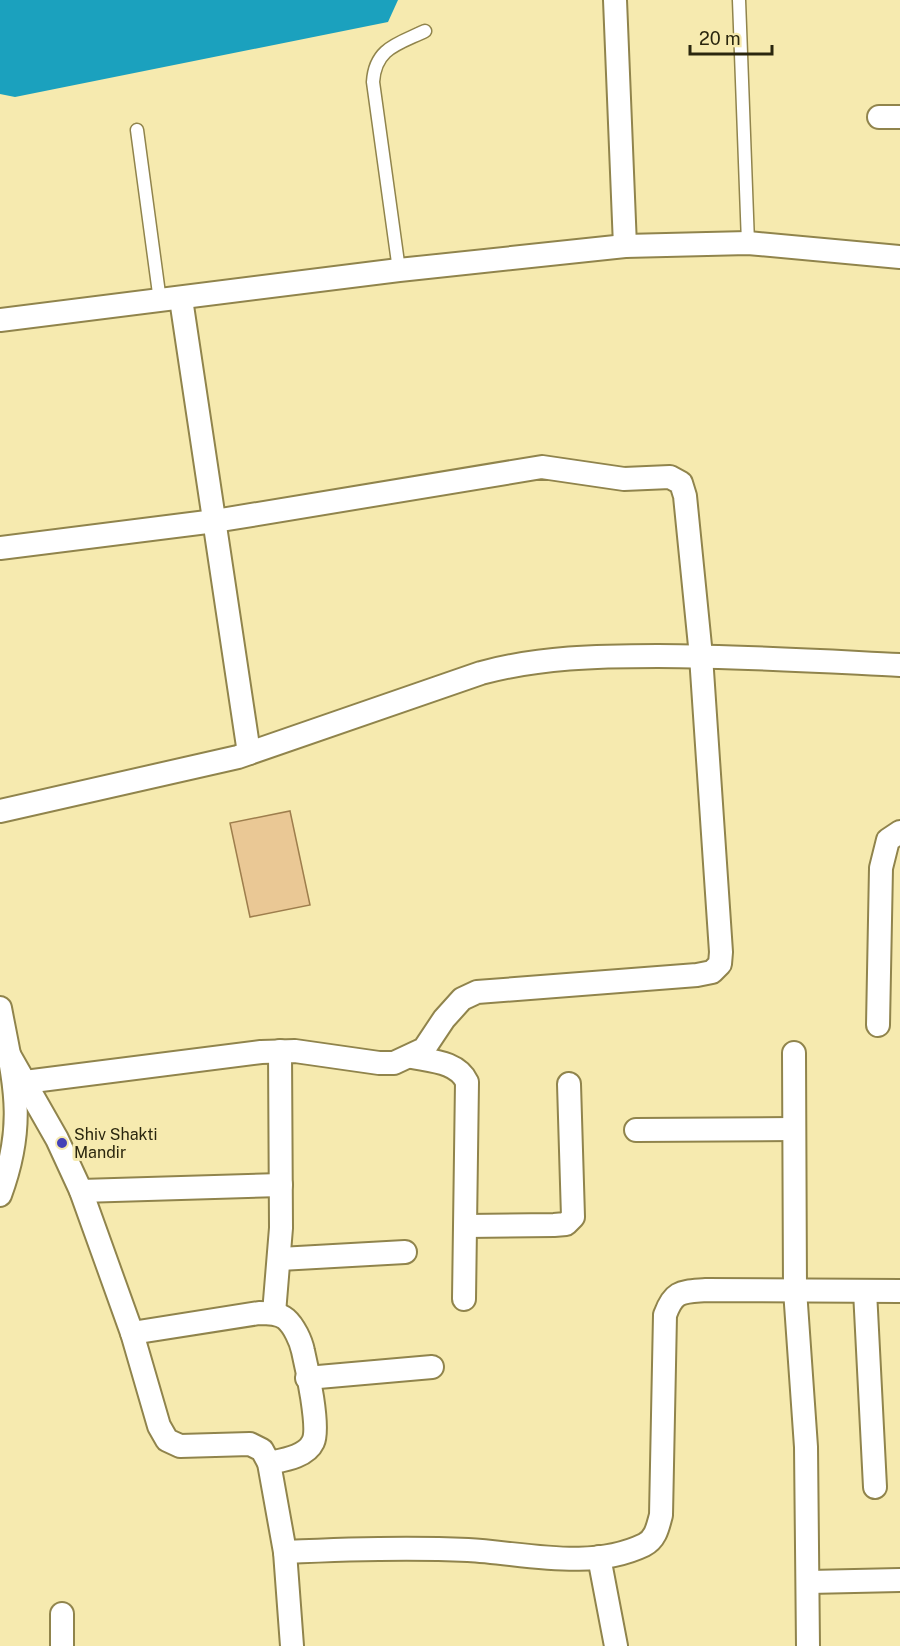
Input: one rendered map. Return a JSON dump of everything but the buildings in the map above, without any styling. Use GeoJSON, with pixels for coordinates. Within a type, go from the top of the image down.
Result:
{"type":"FeatureCollection","features":[{"type":"Feature","properties":{"kind":"street"},"geometry":{"type":"LineString","coordinates":[[615,0],[625,246]]}},
{"type":"Feature","properties":{"kind":"street"},"geometry":{"type":"LineString","coordinates":[[0,320],[399,270],[625,246],[748,243],[900,257]]}},
{"type":"Feature","properties":{"kind":"street"},"geometry":{"type":"LineString","coordinates":[[170,300],[214,521],[249,753]]}},
{"type":"Feature","properties":{"kind":"street"},"geometry":{"type":"LineString","coordinates":[[0,548],[214,521],[542,467],[624,479],[669,477],[681,483],[685,496],[700,656],[720,964],[712,972],[698,975],[477,992],[462,999],[444,1018],[424,1049],[412,1057],[394,1063],[379,1064],[295,1051],[280,1051],[25,1082]]}},
{"type":"Feature","properties":{"kind":"street"},"geometry":{"type":"LineString","coordinates":[[0,811],[249,753],[481,673],[520,663],[617,656],[700,656],[900,665]]}},
{"type":"Feature","properties":{"kind":"street"},"geometry":{"type":"LineString","coordinates":[[878,1024],[881,868],[888,840],[900,832]]}},
{"type":"Feature","properties":{"kind":"street"},"geometry":{"type":"LineString","coordinates":[[0,1008],[18,1117],[15,1145],[4,1175],[0,1195]]}},
{"type":"Feature","properties":{"kind":"street"},"geometry":{"type":"LineString","coordinates":[[274,1313],[280,1259],[280,1051]]}},
{"type":"Feature","properties":{"kind":"street"},"geometry":{"type":"LineString","coordinates":[[8,1053],[81,1191],[132,1333],[159,1426],[167,1440],[180,1446],[250,1444],[262,1450],[269,1463],[285,1552],[292,1646]]}},
{"type":"Feature","properties":{"kind":"street"},"geometry":{"type":"LineString","coordinates":[[794,1053],[795,1290],[806,1447],[808,1646]]}},
{"type":"Feature","properties":{"kind":"street"},"geometry":{"type":"LineString","coordinates":[[412,1057],[451,1066],[462,1071],[467,1082],[464,1299]]}},
{"type":"Feature","properties":{"kind":"street"},"geometry":{"type":"LineString","coordinates":[[466,1226],[566,1224],[573,1217],[569,1084]]}},
{"type":"Feature","properties":{"kind":"street"},"geometry":{"type":"LineString","coordinates":[[636,1130],[794,1129]]}},
{"type":"Feature","properties":{"kind":"street"},"geometry":{"type":"LineString","coordinates":[[81,1191],[281,1185]]}},
{"type":"Feature","properties":{"kind":"street"},"geometry":{"type":"LineString","coordinates":[[280,1259],[405,1252]]}},
{"type":"Feature","properties":{"kind":"street"},"geometry":{"type":"LineString","coordinates":[[865,1291],[874,1487]]}},
{"type":"Feature","properties":{"kind":"street"},"geometry":{"type":"LineString","coordinates":[[285,1552],[360,1548],[432,1549],[571,1558],[599,1557],[647,1544],[657,1532],[661,1515],[665,1315],[670,1300],[681,1292],[900,1291]]}},
{"type":"Feature","properties":{"kind":"street"},"geometry":{"type":"LineString","coordinates":[[132,1333],[259,1313],[274,1313],[286,1319],[297,1334],[303,1349],[315,1428],[313,1442],[293,1457],[269,1463]]}},
{"type":"Feature","properties":{"kind":"street"},"geometry":{"type":"LineString","coordinates":[[308,1378],[432,1367]]}},
{"type":"Feature","properties":{"kind":"street"},"geometry":{"type":"LineString","coordinates":[[599,1557],[616,1646]]}},
{"type":"Feature","properties":{"kind":"street"},"geometry":{"type":"LineString","coordinates":[[808,1582],[900,1580]]}},
{"type":"Feature","properties":{"kind":"street"},"geometry":{"type":"LineString","coordinates":[[62,1614],[62,1646]]}},
{"type":"Feature","properties":{"kind":"lane"},"geometry":{"type":"LineString","coordinates":[[739,0],[748,243]]}},
{"type":"Feature","properties":{"kind":"lane"},"geometry":{"type":"LineString","coordinates":[[399,270],[373,81],[374,68],[381,54],[425,32]]}},
{"type":"Feature","properties":{"kind":"lane"},"geometry":{"type":"LineString","coordinates":[[137,130],[170,300]]}},
{"type":"Feature","properties":{"kind":"water"},"geometry":{"type":"Polygon","coordinates":[[[0,0],[398,0],[388,22],[15,97],[0,94],[0,0]]]}},
{"type":"Feature","properties":{"kind":"place","name":"Shiv Shakti Mandir"},"geometry":{"type":"Point","coordinates":[62,1143]}}]}
